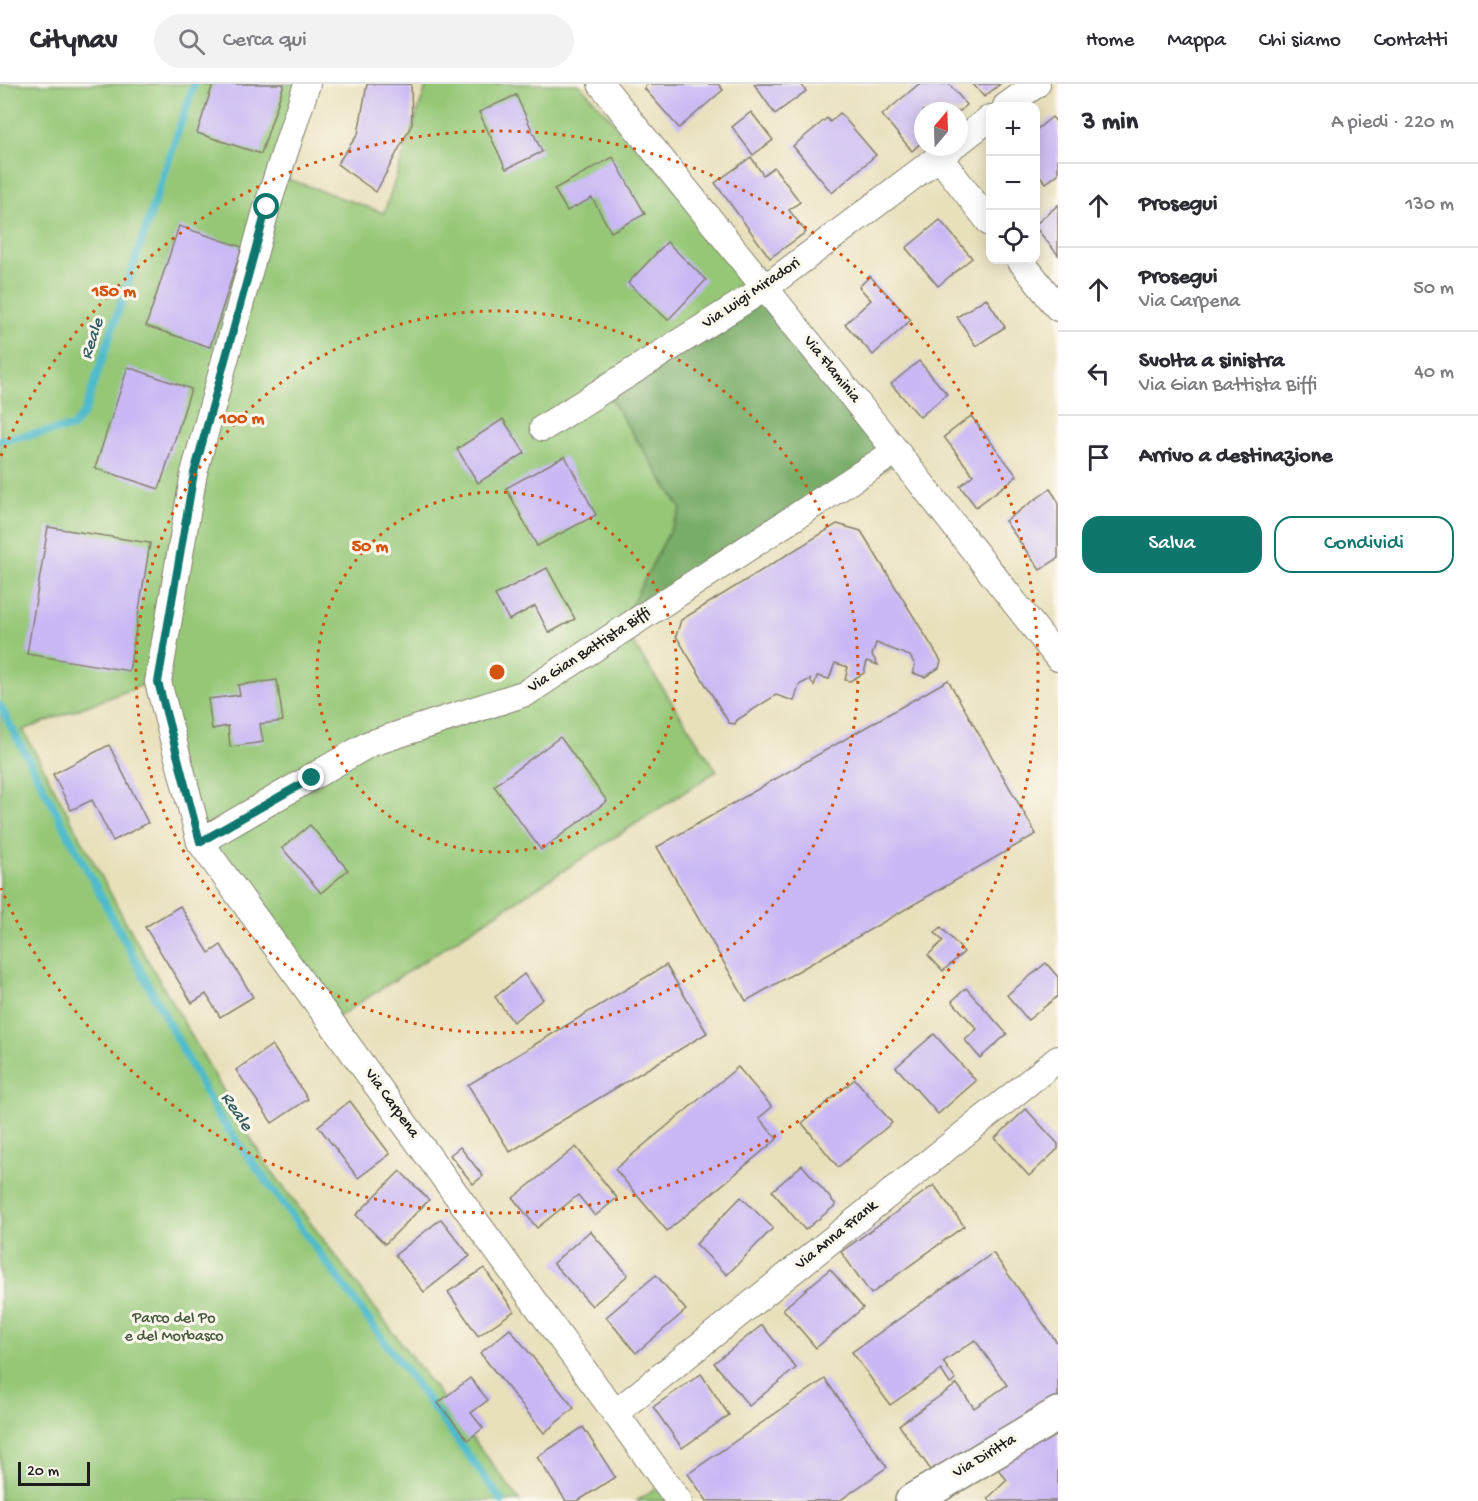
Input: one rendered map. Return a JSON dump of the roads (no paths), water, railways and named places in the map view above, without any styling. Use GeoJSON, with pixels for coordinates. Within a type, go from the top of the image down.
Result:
{"type":"FeatureCollection","features":[{"type":"Feature","properties":{"kind":"street","name":"Via Carpena"},"geometry":{"type":"LineString","coordinates":[[308,84],[267,207],[194,473],[158,682],[200,842],[679,1501]]}},
{"type":"Feature","properties":{"kind":"street","name":"Via Flaminia"},"geometry":{"type":"LineString","coordinates":[[601,84],[896,451],[1058,658]]}},
{"type":"Feature","properties":{"kind":"street"},"geometry":{"type":"LineString","coordinates":[[1012,102],[1037,84]]}},
{"type":"Feature","properties":{"kind":"street"},"geometry":{"type":"LineString","coordinates":[[968,135],[986,121]]}},
{"type":"Feature","properties":{"kind":"street","name":"Via Luigi Miradori"},"geometry":{"type":"LineString","coordinates":[[543,428],[765,288],[940,156]]}},
{"type":"Feature","properties":{"kind":"street"},"geometry":{"type":"LineString","coordinates":[[948,156],[986,217]]}},
{"type":"Feature","properties":{"kind":"street"},"geometry":{"type":"LineString","coordinates":[[1023,264],[1058,308]]}},
{"type":"Feature","properties":{"kind":"street","name":"Via Gian Battista Biffi"},"geometry":{"type":"LineString","coordinates":[[200,842],[369,744],[525,693],[896,451]]}},
{"type":"Feature","properties":{"kind":"street","name":"Via Anna Frank"},"geometry":{"type":"LineString","coordinates":[[615,1413],[1058,1059]]}},
{"type":"Feature","properties":{"kind":"street","name":"Via Diritta"},"geometry":{"type":"LineString","coordinates":[[912,1501],[1058,1414]]}},
{"type":"Feature","properties":{"kind":"waterway","name":"Reale"},"geometry":{"type":"LineString","coordinates":[[0,440],[73,427],[85,411],[194,84]]}},
{"type":"Feature","properties":{"kind":"waterway","name":"Reale"},"geometry":{"type":"LineString","coordinates":[[0,706],[217,1114],[502,1501]]}},
{"type":"Feature","properties":{"kind":"park label","name":"Parco del Po e del Morbasco"},"geometry":{"type":"Point","coordinates":[174,1328]}}]}
